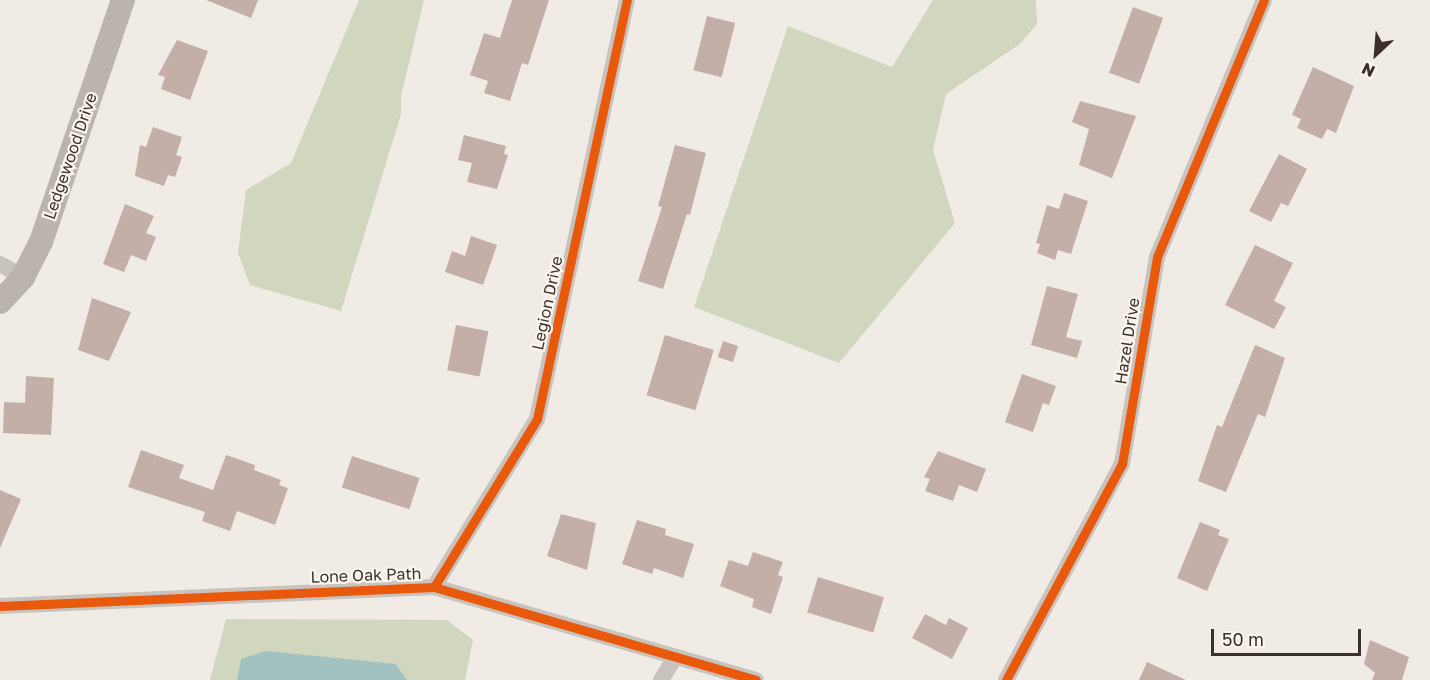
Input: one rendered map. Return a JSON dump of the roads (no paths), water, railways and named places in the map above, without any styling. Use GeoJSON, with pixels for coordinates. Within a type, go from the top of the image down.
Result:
{"type":"FeatureCollection","features":[{"type":"Feature","properties":{"kind":"street","name":"Ledgewood Drive"},"geometry":{"type":"LineString","coordinates":[[0,302],[23,277],[40,242],[123,0]]}},
{"type":"Feature","properties":{"kind":"street","name":"Legion Drive"},"geometry":{"type":"LineString","coordinates":[[434,587],[537,419],[627,0]]}},
{"type":"Feature","properties":{"kind":"street","name":"Hazel Drive"},"geometry":{"type":"LineString","coordinates":[[1006,680],[1122,464],[1157,257],[1264,0]]}},
{"type":"Feature","properties":{"kind":"street"},"geometry":{"type":"LineString","coordinates":[[0,264],[23,277]]}},
{"type":"Feature","properties":{"kind":"street","name":"Lone Oak Path"},"geometry":{"type":"LineString","coordinates":[[0,606],[434,587],[756,680]]}},
{"type":"Feature","properties":{"kind":"street"},"geometry":{"type":"LineString","coordinates":[[661,680],[675,658]]}},
{"type":"Feature","properties":{"kind":"water"},"geometry":{"type":"Polygon","coordinates":[[[266,651],[396,664],[407,680],[237,680],[241,659],[266,651]]]}}]}
